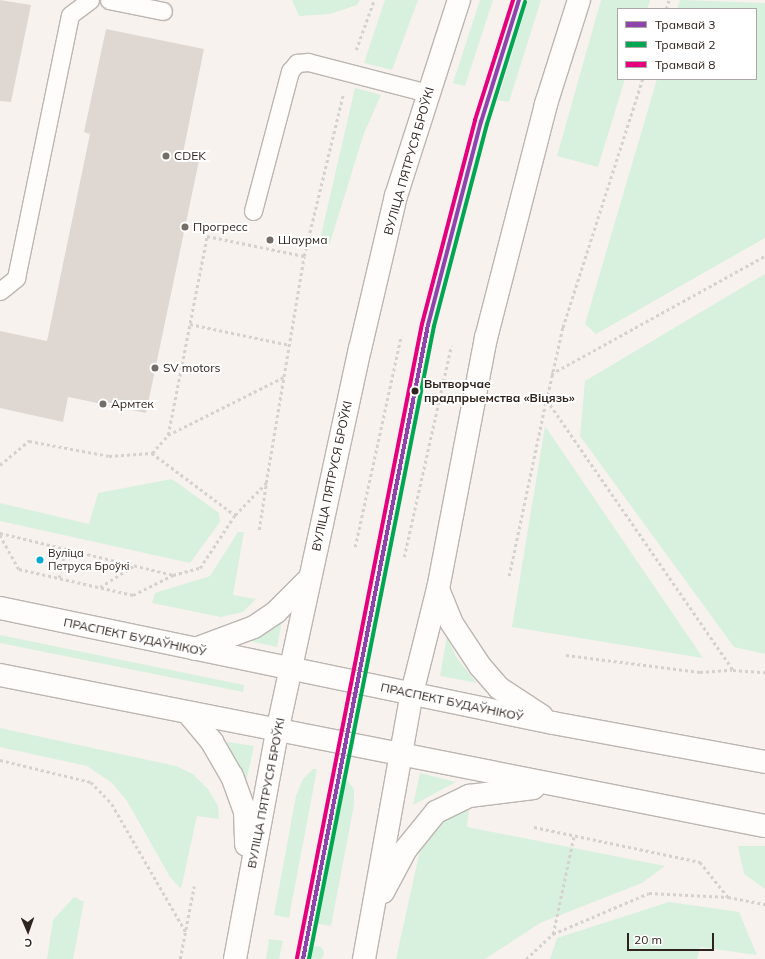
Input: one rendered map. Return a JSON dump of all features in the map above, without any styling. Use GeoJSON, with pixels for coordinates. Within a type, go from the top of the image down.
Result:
{"type":"FeatureCollection","features":[{"type":"Feature","properties":{"kind":"main road","name":"ВУЛІЦА ПЯТРУСЯ БРОЎКІ"},"geometry":{"type":"LineString","coordinates":[[236,959],[277,732],[394,204],[428,93],[459,0]]}},
{"type":"Feature","properties":{"kind":"main road"},"geometry":{"type":"LineString","coordinates":[[364,959],[412,694],[438,589],[486,338],[546,104],[579,0]]}},
{"type":"Feature","properties":{"kind":"main road"},"geometry":{"type":"LineString","coordinates":[[195,649],[254,627],[276,612],[310,578]]}},
{"type":"Feature","properties":{"kind":"main road"},"geometry":{"type":"LineString","coordinates":[[438,589],[451,622],[499,688],[553,723]]}},
{"type":"Feature","properties":{"kind":"main road","name":"ПРАСПЕКТ БУДАЎНІКОЎ"},"geometry":{"type":"LineString","coordinates":[[0,608],[291,670],[553,723],[765,762]]}},
{"type":"Feature","properties":{"kind":"main road"},"geometry":{"type":"LineString","coordinates":[[0,675],[277,732],[765,826]]}},
{"type":"Feature","properties":{"kind":"main road"},"geometry":{"type":"LineString","coordinates":[[188,713],[212,742],[232,776],[245,811],[247,892]]}},
{"type":"Feature","properties":{"kind":"main road"},"geometry":{"type":"LineString","coordinates":[[373,910],[406,849],[436,812],[469,796],[553,785]]}},
{"type":"Feature","properties":{"kind":"lane"},"geometry":{"type":"LineString","coordinates":[[0,291],[16,278],[70,15],[90,0]]}},
{"type":"Feature","properties":{"kind":"lane"},"geometry":{"type":"LineString","coordinates":[[109,0],[163,11]]}},
{"type":"Feature","properties":{"kind":"lane"},"geometry":{"type":"LineString","coordinates":[[253,211],[290,71],[297,63],[308,62],[428,93]]}},
{"type":"Feature","properties":{"kind":"path"},"geometry":{"type":"LineString","coordinates":[[259,530],[304,256],[348,73],[374,0]]}},
{"type":"Feature","properties":{"kind":"path"},"geometry":{"type":"LineString","coordinates":[[509,576],[551,374],[643,80]]}},
{"type":"Feature","properties":{"kind":"path"},"geometry":{"type":"LineString","coordinates":[[168,435],[207,236],[304,256]]}},
{"type":"Feature","properties":{"kind":"path"},"geometry":{"type":"LineString","coordinates":[[551,374],[765,256]]}},
{"type":"Feature","properties":{"kind":"path"},"geometry":{"type":"LineString","coordinates":[[190,324],[290,345]]}},
{"type":"Feature","properties":{"kind":"path"},"geometry":{"type":"LineString","coordinates":[[355,547],[401,336]]}},
{"type":"Feature","properties":{"kind":"path"},"geometry":{"type":"LineString","coordinates":[[404,557],[451,346]]}},
{"type":"Feature","properties":{"kind":"path"},"geometry":{"type":"LineString","coordinates":[[152,453],[168,435],[284,377]]}},
{"type":"Feature","properties":{"kind":"path"},"geometry":{"type":"LineString","coordinates":[[546,400],[733,670]]}},
{"type":"Feature","properties":{"kind":"path"},"geometry":{"type":"LineString","coordinates":[[0,465],[29,441],[108,456],[152,453],[235,515]]}},
{"type":"Feature","properties":{"kind":"path"},"geometry":{"type":"LineString","coordinates":[[0,534],[19,569],[133,595],[173,575],[200,568],[235,515],[266,483]]}},
{"type":"Feature","properties":{"kind":"path"},"geometry":{"type":"LineString","coordinates":[[0,534],[173,575]]}},
{"type":"Feature","properties":{"kind":"path"},"geometry":{"type":"LineString","coordinates":[[59,578],[65,549]]}},
{"type":"Feature","properties":{"kind":"path"},"geometry":{"type":"LineString","coordinates":[[99,587],[133,566]]}},
{"type":"Feature","properties":{"kind":"path"},"geometry":{"type":"LineString","coordinates":[[566,655],[700,672],[733,670],[765,672]]}},
{"type":"Feature","properties":{"kind":"path"},"geometry":{"type":"LineString","coordinates":[[0,760],[91,782],[112,804],[186,932]]}},
{"type":"Feature","properties":{"kind":"path"},"geometry":{"type":"LineString","coordinates":[[534,827],[700,862],[728,897]]}},
{"type":"Feature","properties":{"kind":"path"},"geometry":{"type":"LineString","coordinates":[[553,934],[574,835]]}},
{"type":"Feature","properties":{"kind":"path"},"geometry":{"type":"LineString","coordinates":[[180,959],[194,886]]}},
{"type":"Feature","properties":{"kind":"path"},"geometry":{"type":"LineString","coordinates":[[526,959],[553,934],[649,893],[728,897],[765,904]]}},
{"type":"Feature","properties":{"kind":"green space"},"geometry":{"type":"Polygon","coordinates":[[[292,0],[360,0],[357,5],[330,14],[299,16],[292,0]]]}},
{"type":"Feature","properties":{"kind":"green space"},"geometry":{"type":"Polygon","coordinates":[[[385,0],[418,0],[392,70],[364,63],[385,0]]]}},
{"type":"Feature","properties":{"kind":"green space"},"geometry":{"type":"Polygon","coordinates":[[[480,0],[493,0],[465,86],[453,83],[480,0]]]}},
{"type":"Feature","properties":{"kind":"green space"},"geometry":{"type":"Polygon","coordinates":[[[528,0],[541,0],[509,102],[498,100],[528,0]]]}},
{"type":"Feature","properties":{"kind":"green space"},"geometry":{"type":"Polygon","coordinates":[[[601,0],[650,0],[647,8],[617,8],[617,80],[625,80],[598,167],[557,156],[601,0]]]}},
{"type":"Feature","properties":{"kind":"green space"},"geometry":{"type":"Polygon","coordinates":[[[680,0],[765,3],[765,238],[596,334],[585,324],[657,80],[757,80],[757,8],[677,8],[680,0]]]}},
{"type":"Feature","properties":{"kind":"green space"},"geometry":{"type":"Polygon","coordinates":[[[355,88],[381,95],[364,133],[329,246],[319,244],[355,88]]]}},
{"type":"Feature","properties":{"kind":"green space"},"geometry":{"type":"Polygon","coordinates":[[[765,274],[765,654],[734,647],[580,436],[585,381],[765,274]]]}},
{"type":"Feature","properties":{"kind":"green space"},"geometry":{"type":"Polygon","coordinates":[[[545,426],[703,658],[512,627],[545,426]]]}},
{"type":"Feature","properties":{"kind":"green space"},"geometry":{"type":"Polygon","coordinates":[[[172,479],[219,513],[220,522],[190,563],[0,521],[0,503],[89,524],[98,493],[172,479]]]}},
{"type":"Feature","properties":{"kind":"green space"},"geometry":{"type":"Polygon","coordinates":[[[238,532],[244,532],[233,595],[256,599],[243,612],[221,617],[152,603],[155,593],[210,576],[238,532]]]}},
{"type":"Feature","properties":{"kind":"green space"},"geometry":{"type":"Polygon","coordinates":[[[283,615],[277,647],[241,639],[283,615]]]}},
{"type":"Feature","properties":{"kind":"green space"},"geometry":{"type":"Polygon","coordinates":[[[0,635],[244,685],[243,692],[0,643],[0,635]]]}},
{"type":"Feature","properties":{"kind":"green space"},"geometry":{"type":"Polygon","coordinates":[[[447,636],[456,657],[477,683],[440,676],[447,636]]]}},
{"type":"Feature","properties":{"kind":"green space"},"geometry":{"type":"Polygon","coordinates":[[[0,728],[176,766],[193,774],[208,789],[218,806],[219,819],[197,816],[181,889],[170,877],[127,801],[112,783],[87,766],[0,747],[0,728]]]}},
{"type":"Feature","properties":{"kind":"green space"},"geometry":{"type":"Polygon","coordinates":[[[221,741],[254,746],[246,782],[234,757],[221,741]]]}},
{"type":"Feature","properties":{"kind":"green space"},"geometry":{"type":"Polygon","coordinates":[[[313,769],[317,769],[289,918],[274,915],[296,796],[303,779],[313,769]]]}},
{"type":"Feature","properties":{"kind":"green space"},"geometry":{"type":"Polygon","coordinates":[[[420,773],[456,782],[413,805],[420,773]]]}},
{"type":"Feature","properties":{"kind":"green space"},"geometry":{"type":"Polygon","coordinates":[[[342,774],[354,789],[354,805],[331,926],[314,923],[342,774]]]}},
{"type":"Feature","properties":{"kind":"green space"},"geometry":{"type":"Polygon","coordinates":[[[470,800],[467,827],[665,866],[642,883],[540,923],[485,959],[396,959],[424,832],[470,800]]]}},
{"type":"Feature","properties":{"kind":"green space"},"geometry":{"type":"Polygon","coordinates":[[[738,846],[765,846],[765,889],[744,874],[738,846]]]}},
{"type":"Feature","properties":{"kind":"green space"},"geometry":{"type":"Polygon","coordinates":[[[74,897],[84,902],[73,959],[47,959],[53,920],[74,897]]]}},
{"type":"Feature","properties":{"kind":"green space"},"geometry":{"type":"Polygon","coordinates":[[[669,902],[739,912],[757,955],[700,947],[697,959],[550,959],[557,938],[669,902]]]}},
{"type":"Feature","properties":{"kind":"green space"},"geometry":{"type":"Polygon","coordinates":[[[269,939],[283,941],[279,959],[266,959],[269,939]]]}},
{"type":"Feature","properties":{"kind":"green space"},"geometry":{"type":"Polygon","coordinates":[[[317,946],[322,948],[324,953],[322,958],[317,960],[312,958],[310,953],[312,948],[317,946]]]}},
{"type":"Feature","properties":{"kind":"building"},"geometry":{"type":"Polygon","coordinates":[[[0,0],[31,5],[11,102],[0,101],[0,0]]]}},
{"type":"Feature","properties":{"kind":"building"},"geometry":{"type":"Polygon","coordinates":[[[106,29],[204,49],[183,153],[200,156],[146,413],[68,397],[63,422],[0,408],[0,331],[47,341],[90,134],[84,132],[106,29]]]}},
{"type":"Feature","properties":{"kind":"tram line","name":"8"},"geometry":{"type":"LineString","coordinates":[[297,958],[422,324],[475,120],[513,0]]}},
{"type":"Feature","properties":{"kind":"tram line","name":"3"},"geometry":{"type":"LineString","coordinates":[[303,959],[428,325],[481,122],[519,0]]}},
{"type":"Feature","properties":{"kind":"tram line","name":"2"},"geometry":{"type":"LineString","coordinates":[[309,959],[434,326],[487,124],[525,2]]}},
{"type":"Feature","properties":{"kind":"place","name":"CDEK"},"geometry":{"type":"Point","coordinates":[166,156]}},
{"type":"Feature","properties":{"kind":"place","name":"Прогресс"},"geometry":{"type":"Point","coordinates":[185,227]}},
{"type":"Feature","properties":{"kind":"place","name":"Шаурма"},"geometry":{"type":"Point","coordinates":[270,240]}},
{"type":"Feature","properties":{"kind":"place","name":"SV motors"},"geometry":{"type":"Point","coordinates":[155,368]}},
{"type":"Feature","properties":{"kind":"place","name":"Вытворчае прадпрыемства «Віцязь»"},"geometry":{"type":"Point","coordinates":[415,391]}},
{"type":"Feature","properties":{"kind":"place","name":"Армтек"},"geometry":{"type":"Point","coordinates":[103,404]}},
{"type":"Feature","properties":{"kind":"place","name":"Вуліца Петруся Броўкі"},"geometry":{"type":"Point","coordinates":[40,560]}}]}
